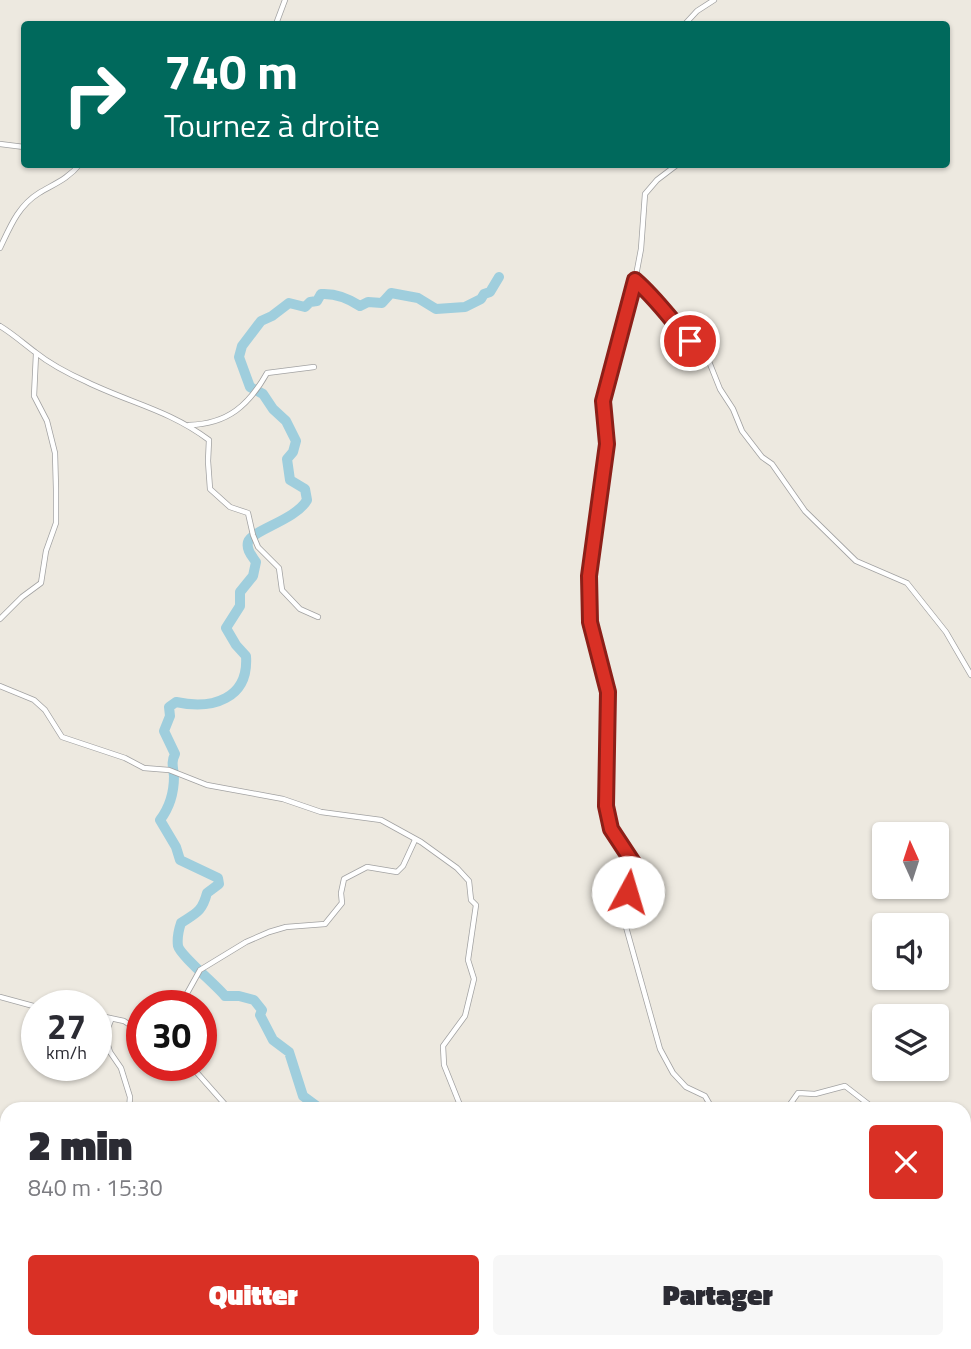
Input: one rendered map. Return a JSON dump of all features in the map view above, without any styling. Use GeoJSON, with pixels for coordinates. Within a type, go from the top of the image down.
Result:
{"type":"FeatureCollection","features":[{"type":"Feature","properties":{"kind":"street"},"geometry":{"type":"LineString","coordinates":[[277,21],[285,0]]}},
{"type":"Feature","properties":{"kind":"street"},"geometry":{"type":"LineString","coordinates":[[688,21],[714,0]]}},
{"type":"Feature","properties":{"kind":"street"},"geometry":{"type":"LineString","coordinates":[[0,144],[21,146]]}},
{"type":"Feature","properties":{"kind":"street"},"geometry":{"type":"LineString","coordinates":[[0,248],[15,216],[22,208],[38,194],[63,181],[76,168]]}},
{"type":"Feature","properties":{"kind":"street"},"geometry":{"type":"LineString","coordinates":[[673,168],[645,194],[641,248],[635,280],[603,401],[607,444],[589,576],[590,622],[608,692],[606,806],[611,829],[634,864],[628,892],[626,927],[660,1049],[673,1073],[686,1087],[705,1096],[708,1102]]}},
{"type":"Feature","properties":{"kind":"street"},"geometry":{"type":"LineString","coordinates":[[635,280],[658,300],[672,322],[708,359],[742,431],[762,457],[772,464],[805,511],[856,561],[906,583],[946,632],[971,676]]}},
{"type":"Feature","properties":{"kind":"street"},"geometry":{"type":"LineString","coordinates":[[0,327],[14,334],[36,354],[88,383],[188,425],[209,440],[210,489],[230,507],[248,513],[258,547],[279,568],[282,590],[300,609],[318,617]]}},
{"type":"Feature","properties":{"kind":"street"},"geometry":{"type":"LineString","coordinates":[[0,619],[41,583],[46,551],[56,523],[55,453],[47,421],[34,396],[36,354]]}},
{"type":"Feature","properties":{"kind":"street"},"geometry":{"type":"LineString","coordinates":[[188,425],[203,425],[223,419],[247,403],[267,373],[314,367]]}},
{"type":"Feature","properties":{"kind":"street"},"geometry":{"type":"LineString","coordinates":[[0,686],[34,700],[45,710],[62,737],[79,744],[115,755],[144,768],[169,770],[207,785],[283,799],[321,812],[381,820],[457,868],[469,881],[471,900],[476,905],[468,960],[474,979],[465,1016],[443,1046],[444,1065],[458,1102]]}},
{"type":"Feature","properties":{"kind":"street"},"geometry":{"type":"LineString","coordinates":[[189,990],[200,970],[246,942],[286,928],[324,924],[342,903],[344,879],[367,867],[397,872],[403,866],[415,840]]}},
{"type":"Feature","properties":{"kind":"street"},"geometry":{"type":"LineString","coordinates":[[0,997],[21,1003]]}},
{"type":"Feature","properties":{"kind":"street"},"geometry":{"type":"LineString","coordinates":[[112,1055],[121,1068],[130,1102]]}},
{"type":"Feature","properties":{"kind":"street"},"geometry":{"type":"LineString","coordinates":[[204,1081],[223,1102]]}},
{"type":"Feature","properties":{"kind":"street"},"geometry":{"type":"LineString","coordinates":[[792,1102],[798,1093],[815,1094],[845,1086],[866,1102]]}},
{"type":"Feature","properties":{"kind":"waterway"},"geometry":{"type":"LineString","coordinates":[[311,1102],[303,1096],[289,1052],[273,1040],[260,1015],[262,1010],[254,1000],[225,996],[180,950],[178,940],[181,923],[198,911],[207,893],[219,884],[218,878],[180,860],[176,847],[160,820],[169,805],[174,782],[175,754],[164,731],[170,716],[169,707],[176,702],[215,702],[235,692],[245,671],[246,656],[226,628],[240,606],[240,592],[253,576],[256,562],[248,542],[257,533],[294,513],[307,500],[305,489],[290,480],[287,459],[293,452],[296,441],[286,421],[273,409],[263,394],[250,387],[239,357],[242,346],[261,321],[289,303],[305,307],[310,302],[317,301],[321,294],[326,294],[342,297],[360,306],[368,302],[382,303],[391,293],[418,298],[436,309],[465,307],[490,292],[499,277]]}},
{"type":"Feature","properties":{"kind":"route"},"geometry":{"type":"LineString","coordinates":[[628,892],[634,864],[611,829],[606,806],[608,692],[590,622],[589,576],[607,444],[603,401],[635,280],[658,300],[672,322],[690,341]]}}]}
